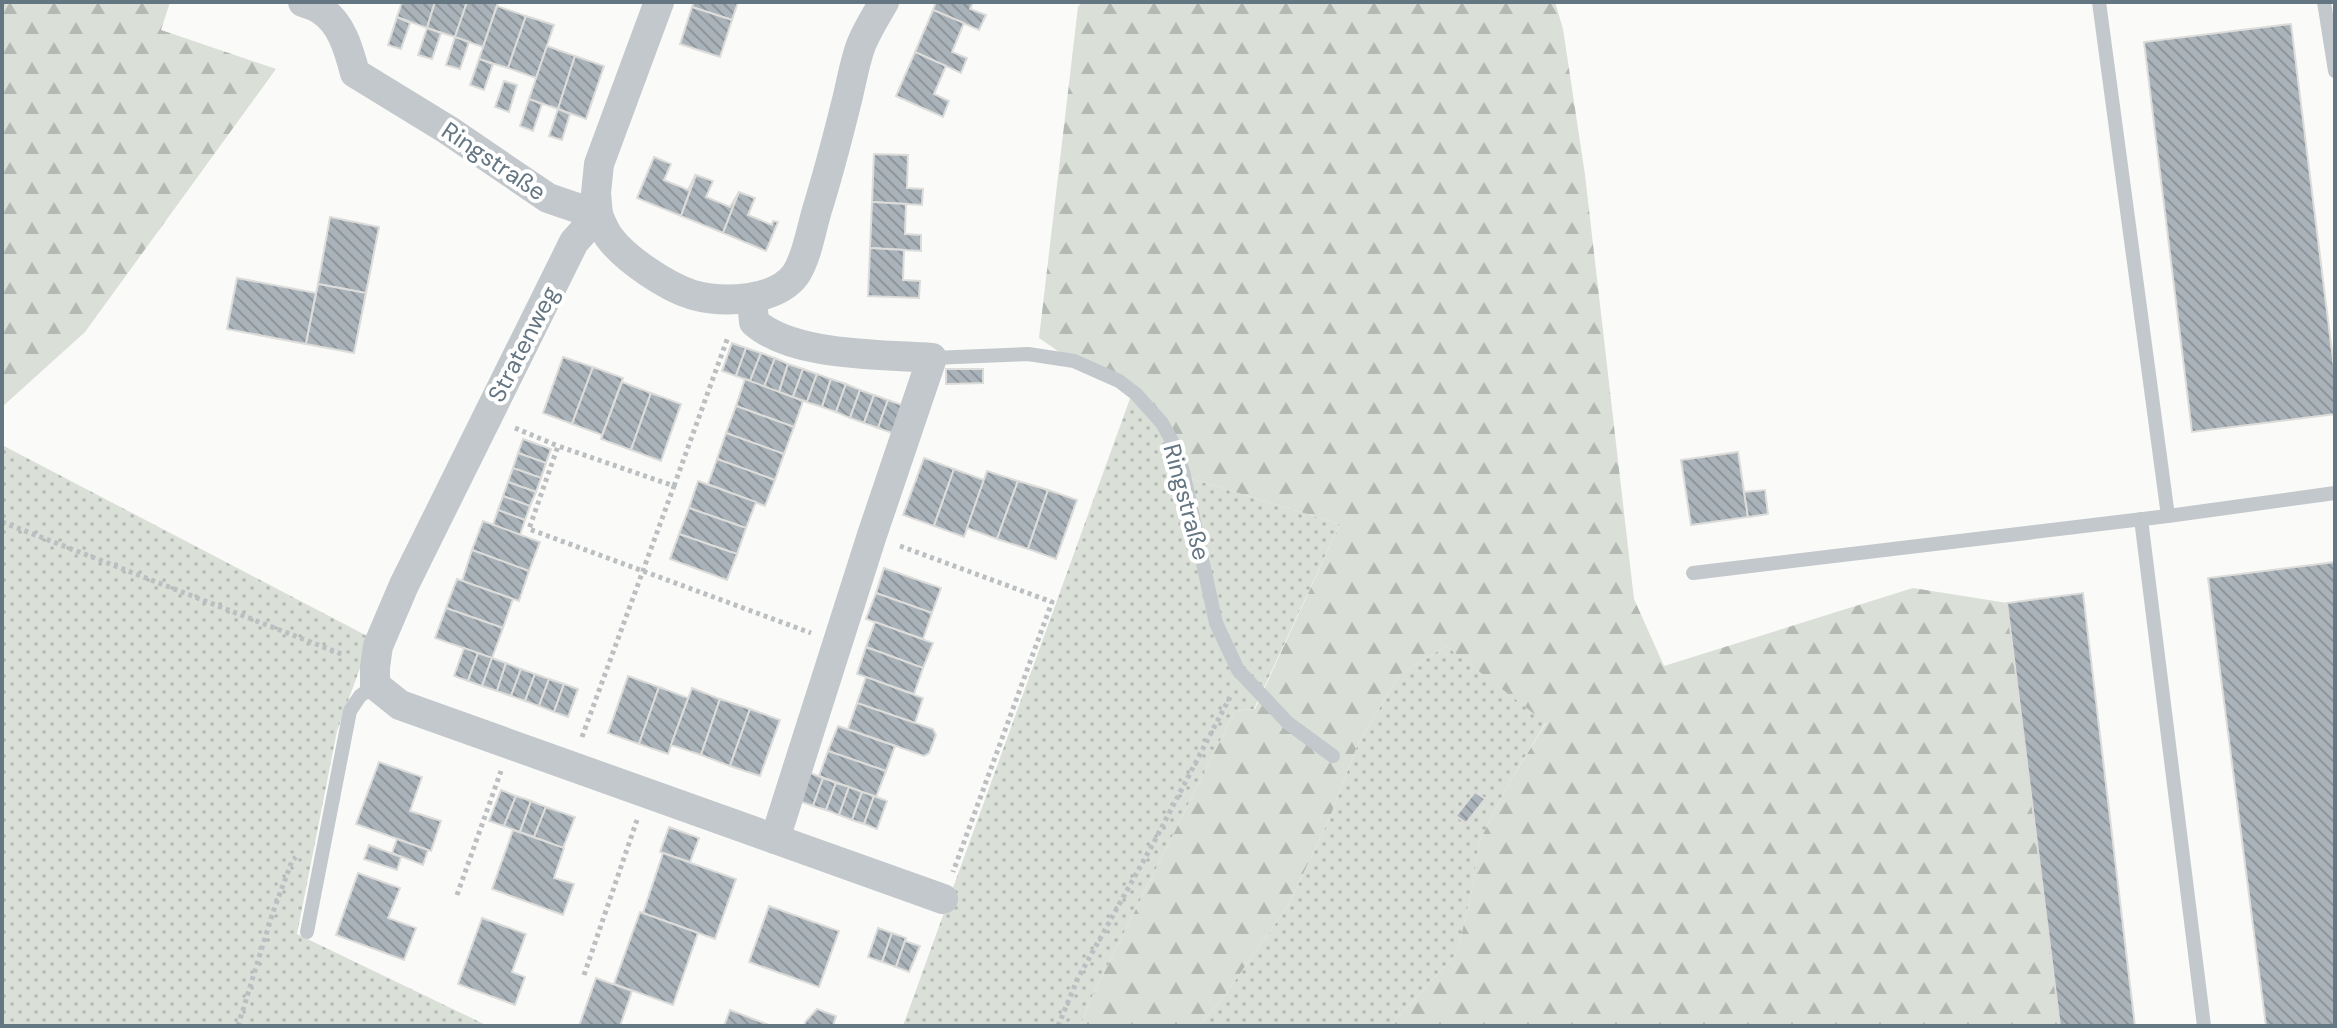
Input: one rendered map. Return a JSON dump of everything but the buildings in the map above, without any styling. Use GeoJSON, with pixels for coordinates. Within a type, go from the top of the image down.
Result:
{"type":"FeatureCollection","features":[{"type":"Feature","properties":{"kind":"street","name":"Ringstraße"},"geometry":{"type":"LineString","coordinates":[[303,2],[322,10],[338,27],[355,73],[448,130],[548,198],[598,215]]}},
{"type":"Feature","properties":{"kind":"street"},"geometry":{"type":"LineString","coordinates":[[659,2],[599,164],[596,193],[598,215],[608,235],[621,250],[686,293],[705,298],[741,299],[782,286],[795,274],[832,161],[861,45],[884,2]]}},
{"type":"Feature","properties":{"kind":"street","name":"Stratenweg"},"geometry":{"type":"LineString","coordinates":[[375,676],[378,646],[404,585],[574,242],[598,215]]}},
{"type":"Feature","properties":{"kind":"street","name":"Ringstraße"},"geometry":{"type":"LineString","coordinates":[[741,299],[754,322],[766,333],[789,342],[842,352],[932,358]]}},
{"type":"Feature","properties":{"kind":"street"},"geometry":{"type":"LineString","coordinates":[[775,839],[932,358]]}},
{"type":"Feature","properties":{"kind":"street"},"geometry":{"type":"LineString","coordinates":[[375,676],[400,705],[943,899]]}},
{"type":"Feature","properties":{"kind":"lane"},"geometry":{"type":"LineString","coordinates":[[2099,2],[2168,516]]}},
{"type":"Feature","properties":{"kind":"lane"},"geometry":{"type":"LineString","coordinates":[[2324,2],[2335,71]]}},
{"type":"Feature","properties":{"kind":"lane","name":"Ringstraße"},"geometry":{"type":"LineString","coordinates":[[932,358],[1028,354],[1074,361],[1119,381],[1136,394],[1162,423],[1173,443],[1183,471],[1216,623],[1238,670],[1288,723],[1333,756]]}},
{"type":"Feature","properties":{"kind":"lane"},"geometry":{"type":"LineString","coordinates":[[1693,573],[2335,493]]}},
{"type":"Feature","properties":{"kind":"lane"},"geometry":{"type":"LineString","coordinates":[[2141,519],[2204,1026]]}},
{"type":"Feature","properties":{"kind":"lane","name":"Stratenweg"},"geometry":{"type":"LineString","coordinates":[[307,932],[350,711],[375,676]]}},
{"type":"Feature","properties":{"kind":"path"},"geometry":{"type":"LineString","coordinates":[[571,765],[741,299]]}},
{"type":"Feature","properties":{"kind":"path"},"geometry":{"type":"LineString","coordinates":[[486,417],[558,446],[674,486]]}},
{"type":"Feature","properties":{"kind":"path"},"geometry":{"type":"LineString","coordinates":[[558,446],[529,529],[838,643]]}},
{"type":"Feature","properties":{"kind":"path"},"geometry":{"type":"LineString","coordinates":[[2,522],[375,676]]}},
{"type":"Feature","properties":{"kind":"path"},"geometry":{"type":"LineString","coordinates":[[872,535],[1052,602],[943,899]]}},
{"type":"Feature","properties":{"kind":"path"},"geometry":{"type":"LineString","coordinates":[[1058,1026],[1078,978],[1242,674]]}},
{"type":"Feature","properties":{"kind":"path"},"geometry":{"type":"LineString","coordinates":[[457,895],[510,744]]}},
{"type":"Feature","properties":{"kind":"path"},"geometry":{"type":"LineString","coordinates":[[584,975],[646,793]]}},
{"type":"Feature","properties":{"kind":"path"},"geometry":{"type":"LineString","coordinates":[[238,1026],[292,861],[329,822]]}},
{"type":"Feature","properties":{"kind":"green space"},"geometry":{"type":"Polygon","coordinates":[[[2,2],[170,2],[161,30],[276,69],[85,332],[2,407],[2,2]]]}},
{"type":"Feature","properties":{"kind":"green space"},"geometry":{"type":"Polygon","coordinates":[[[1082,2],[1555,2],[1563,29],[1585,175],[1634,599],[1664,666],[1913,588],[2007,603],[2060,1026],[1390,1026],[1457,953],[1473,886],[1479,842],[1509,783],[1546,723],[1446,646],[1399,675],[1357,746],[1330,817],[1288,906],[1199,1026],[1081,1026],[1088,1005],[1235,711],[1255,709],[1340,524],[1192,479],[1165,421],[1120,377],[1065,356],[1039,338],[1078,7],[1082,2]]]}},
{"type":"Feature","properties":{"kind":"green space"},"geometry":{"type":"Polygon","coordinates":[[[1132,393],[1169,444],[1196,542],[1192,479],[1340,524],[1254,709],[1235,711],[1088,1005],[1081,1026],[903,1026],[1132,393]]]}},
{"type":"Feature","properties":{"kind":"green space"},"geometry":{"type":"Polygon","coordinates":[[[2,445],[371,638],[337,731],[297,934],[488,1026],[2,1026],[2,445]]]}},
{"type":"Feature","properties":{"kind":"green space"},"geometry":{"type":"Polygon","coordinates":[[[1446,646],[1546,722],[1509,783],[1479,842],[1473,886],[1457,953],[1390,1026],[1199,1026],[1288,906],[1330,817],[1357,746],[1399,675],[1446,646]]]}}]}
